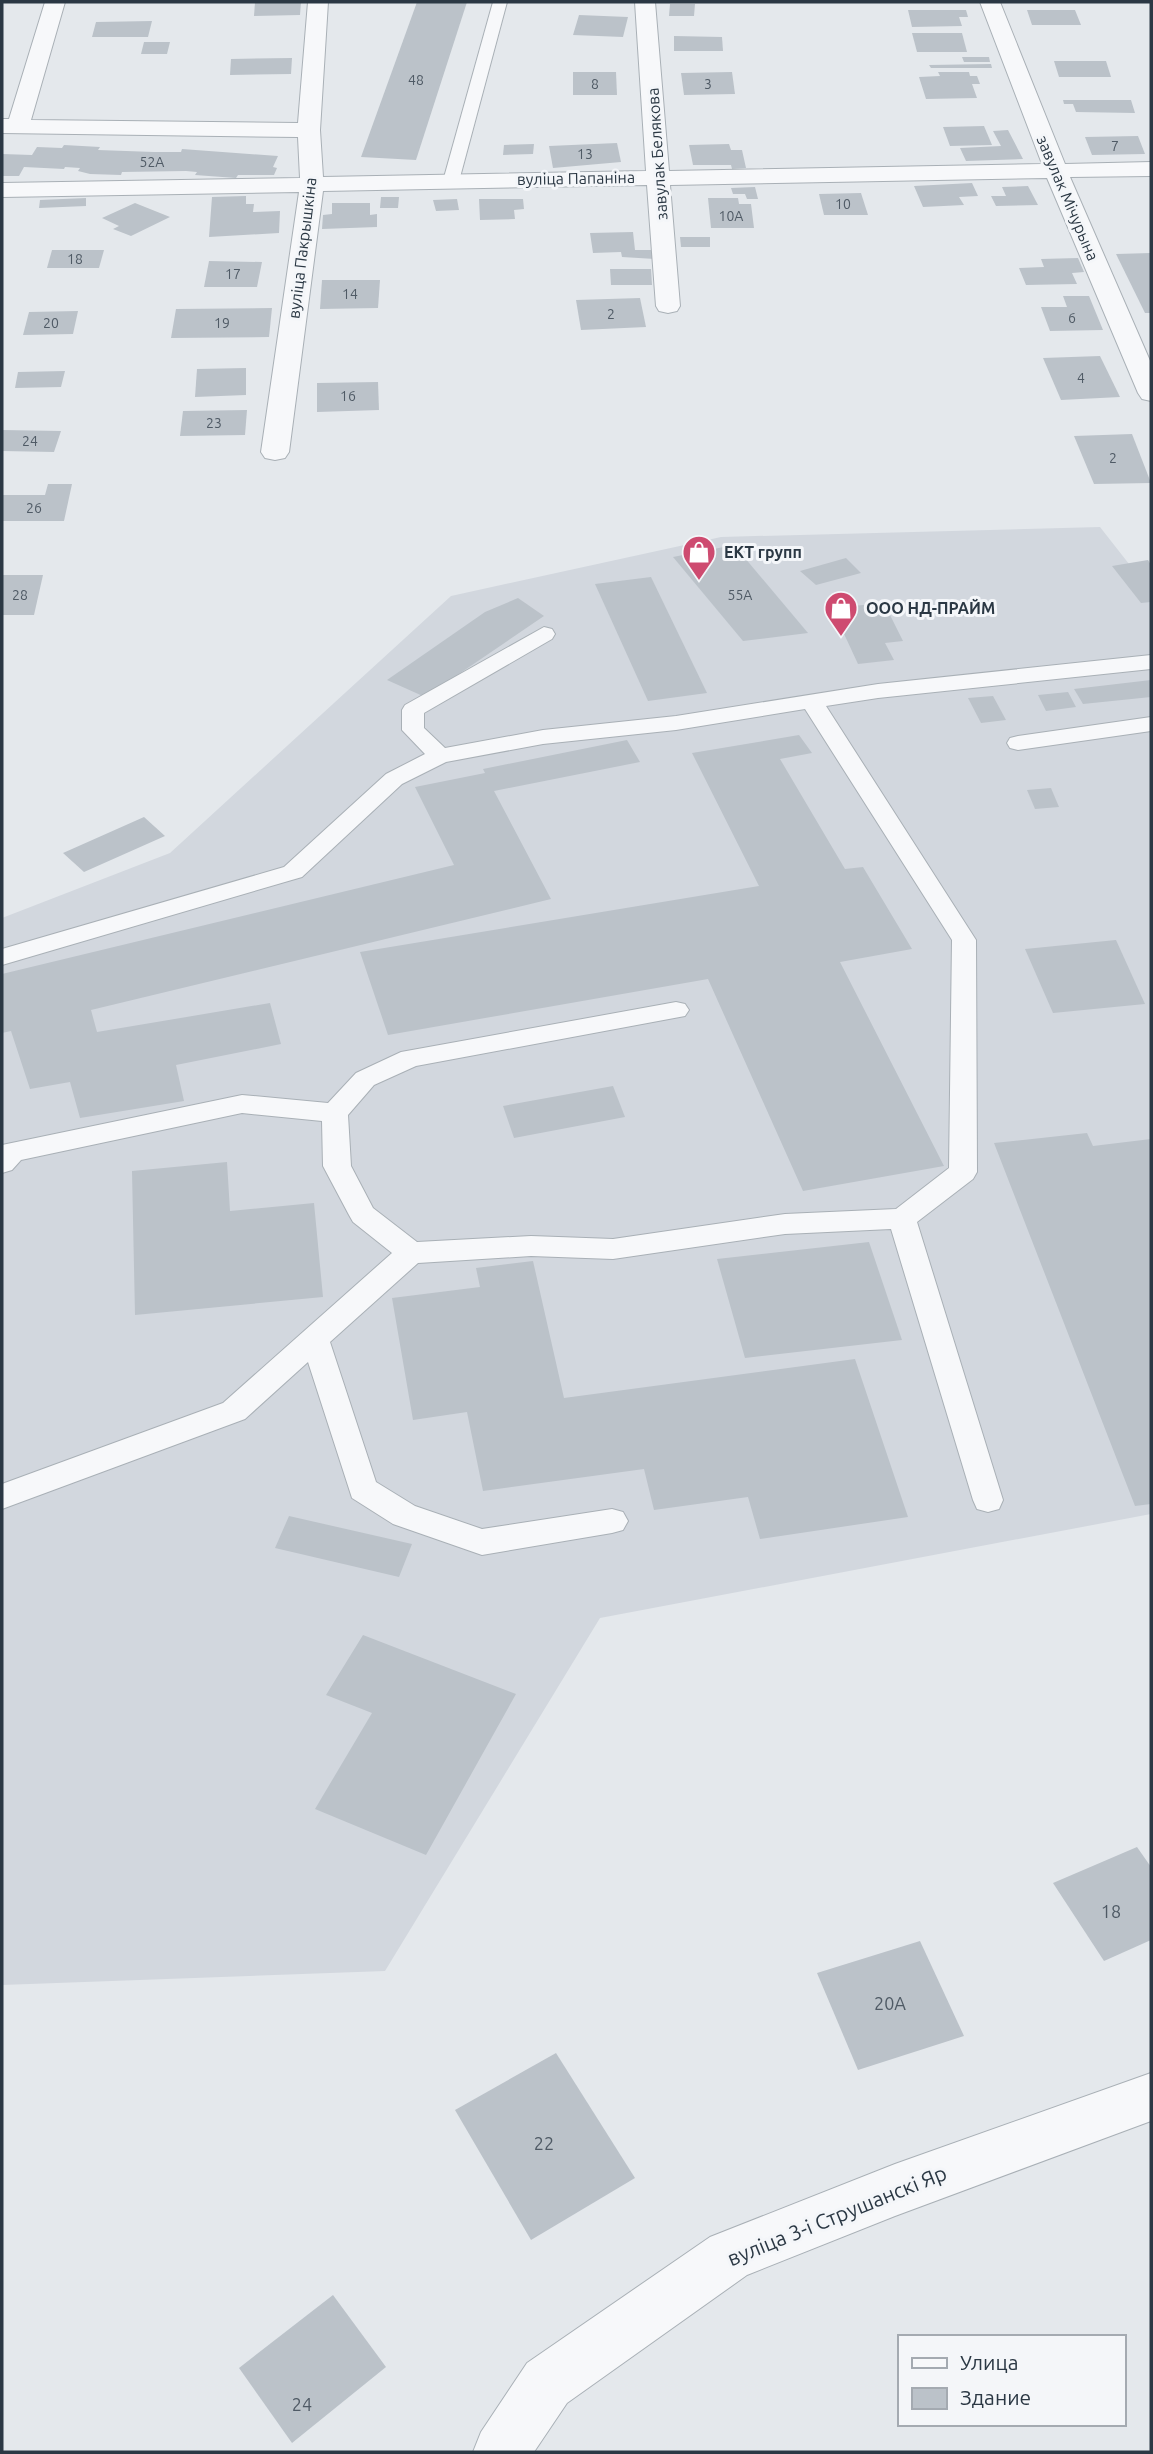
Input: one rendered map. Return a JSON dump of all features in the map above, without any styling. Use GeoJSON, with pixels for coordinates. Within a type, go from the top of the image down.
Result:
{"type":"FeatureCollection","features":[{"type":"Feature","properties":{"kind":"street"},"geometry":{"type":"LineString","coordinates":[[55,2],[10,126],[309,130]]}},
{"type":"Feature","properties":{"kind":"street","name":"вуліца Пакрышкіна"},"geometry":{"type":"LineString","coordinates":[[275,452],[312,183],[309,130],[318,2]]}},
{"type":"Feature","properties":{"kind":"street","name":"завулак Белякова"},"geometry":{"type":"LineString","coordinates":[[645,2],[668,306]]}},
{"type":"Feature","properties":{"kind":"street","name":"завулак Мічурына"},"geometry":{"type":"LineString","coordinates":[[990,2],[1056,171],[1151,393]]}},
{"type":"Feature","properties":{"kind":"street","name":"вуліца Папаніна"},"geometry":{"type":"LineString","coordinates":[[2,190],[1151,169]]}},
{"type":"Feature","properties":{"kind":"street","name":"вуліца 3-і Струшанскі Яр"},"geometry":{"type":"LineString","coordinates":[[501,2452],[547,2383],[729,2256],[895,2190],[1151,2097]]}},
{"type":"Feature","properties":{"kind":"lane"},"geometry":{"type":"LineString","coordinates":[[451,181],[500,2]]}},
{"type":"Feature","properties":{"kind":"lane"},"geometry":{"type":"LineString","coordinates":[[440,756],[413,730],[413,710],[544,634]]}},
{"type":"Feature","properties":{"kind":"lane"},"geometry":{"type":"LineString","coordinates":[[2,957],[293,872],[394,779],[440,756],[543,737],[676,723],[878,691],[1151,662]]}},
{"type":"Feature","properties":{"kind":"lane"},"geometry":{"type":"LineString","coordinates":[[2,1497],[233,1411],[411,1253],[531,1246],[613,1249],[785,1224],[902,1219],[962,1172],[964,940],[812,702]]}},
{"type":"Feature","properties":{"kind":"lane"},"geometry":{"type":"LineString","coordinates":[[1018,743],[1151,724]]}},
{"type":"Feature","properties":{"kind":"lane"},"geometry":{"type":"LineString","coordinates":[[411,1253],[363,1215],[337,1166],[335,1113],[366,1079],[410,1058],[676,1010]]}},
{"type":"Feature","properties":{"kind":"lane"},"geometry":{"type":"LineString","coordinates":[[2,1163],[12,1152],[243,1104],[335,1113]]}},
{"type":"Feature","properties":{"kind":"lane"},"geometry":{"type":"LineString","coordinates":[[902,1219],[988,1500]]}},
{"type":"Feature","properties":{"kind":"lane"},"geometry":{"type":"LineString","coordinates":[[315,1340],[363,1489],[404,1515],[482,1542],[612,1521]]}},
{"type":"Feature","properties":{"kind":"shaded area"},"geometry":{"type":"Polygon","coordinates":[[[1100,527],[1151,592],[1151,1514],[600,1618],[385,1971],[2,1985],[2,918],[170,853],[451,596],[721,537],[1100,527]]]}},
{"type":"Feature","properties":{"kind":"building"},"geometry":{"type":"Polygon","coordinates":[[[255,2],[301,2],[300,15],[254,16],[255,2]]]}},
{"type":"Feature","properties":{"kind":"building"},"geometry":{"type":"Polygon","coordinates":[[[417,2],[467,2],[416,160],[361,157],[417,2]]]}},
{"type":"Feature","properties":{"kind":"building"},"geometry":{"type":"Polygon","coordinates":[[[670,4],[695,4],[694,16],[669,16],[670,4]]]}},
{"type":"Feature","properties":{"kind":"building"},"geometry":{"type":"Polygon","coordinates":[[[908,10],[966,10],[968,17],[959,17],[962,26],[912,27],[908,10]]]}},
{"type":"Feature","properties":{"kind":"building"},"geometry":{"type":"Polygon","coordinates":[[[1027,10],[1075,10],[1081,25],[1032,25],[1027,10]]]}},
{"type":"Feature","properties":{"kind":"building"},"geometry":{"type":"Polygon","coordinates":[[[579,15],[628,17],[623,37],[573,35],[579,15]]]}},
{"type":"Feature","properties":{"kind":"building"},"geometry":{"type":"Polygon","coordinates":[[[152,21],[148,37],[92,37],[96,22],[152,21]]]}},
{"type":"Feature","properties":{"kind":"building"},"geometry":{"type":"Polygon","coordinates":[[[912,33],[962,33],[967,52],[917,52],[912,33]]]}},
{"type":"Feature","properties":{"kind":"building"},"geometry":{"type":"Polygon","coordinates":[[[674,36],[722,37],[723,51],[674,51],[674,36]]]}},
{"type":"Feature","properties":{"kind":"building"},"geometry":{"type":"Polygon","coordinates":[[[144,42],[170,42],[167,54],[141,54],[144,42]]]}},
{"type":"Feature","properties":{"kind":"building"},"geometry":{"type":"Polygon","coordinates":[[[962,57],[989,57],[990,62],[964,62],[962,57]]]}},
{"type":"Feature","properties":{"kind":"building"},"geometry":{"type":"Polygon","coordinates":[[[292,58],[291,74],[230,75],[231,59],[292,58]]]}},
{"type":"Feature","properties":{"kind":"building"},"geometry":{"type":"Polygon","coordinates":[[[1054,61],[1106,61],[1111,77],[1059,77],[1054,61]]]}},
{"type":"Feature","properties":{"kind":"building"},"geometry":{"type":"Polygon","coordinates":[[[991,64],[992,68],[931,68],[929,65],[991,64]]]}},
{"type":"Feature","properties":{"kind":"building"},"geometry":{"type":"Polygon","coordinates":[[[573,72],[616,72],[617,95],[573,95],[573,72]]]}},
{"type":"Feature","properties":{"kind":"building"},"geometry":{"type":"Polygon","coordinates":[[[732,72],[735,94],[684,95],[681,73],[732,72]]]}},
{"type":"Feature","properties":{"kind":"building"},"geometry":{"type":"Polygon","coordinates":[[[938,72],[969,72],[970,76],[977,76],[980,84],[972,84],[977,98],[926,99],[919,77],[940,76],[938,72]]]}},
{"type":"Feature","properties":{"kind":"building"},"geometry":{"type":"Polygon","coordinates":[[[1063,100],[1131,100],[1135,113],[1076,112],[1073,104],[1064,104],[1063,100]]]}},
{"type":"Feature","properties":{"kind":"building"},"geometry":{"type":"Polygon","coordinates":[[[984,126],[992,145],[950,146],[943,127],[984,126]]]}},
{"type":"Feature","properties":{"kind":"building"},"geometry":{"type":"Polygon","coordinates":[[[1008,130],[1023,159],[966,161],[960,148],[1001,146],[993,131],[1008,130]]]}},
{"type":"Feature","properties":{"kind":"building"},"geometry":{"type":"Polygon","coordinates":[[[1138,136],[1145,154],[1092,155],[1085,137],[1138,136]]]}},
{"type":"Feature","properties":{"kind":"building"},"geometry":{"type":"Polygon","coordinates":[[[617,143],[621,162],[553,168],[549,146],[617,143]]]}},
{"type":"Feature","properties":{"kind":"building"},"geometry":{"type":"Polygon","coordinates":[[[534,144],[533,154],[503,155],[504,145],[534,144]]]}},
{"type":"Feature","properties":{"kind":"building"},"geometry":{"type":"Polygon","coordinates":[[[729,144],[731,150],[742,150],[746,168],[732,169],[731,165],[693,165],[689,145],[729,144]]]}},
{"type":"Feature","properties":{"kind":"building"},"geometry":{"type":"Polygon","coordinates":[[[64,145],[100,147],[98,150],[181,152],[182,149],[278,156],[273,167],[277,168],[274,175],[238,175],[236,178],[195,175],[197,172],[186,171],[90,174],[78,171],[80,168],[65,167],[24,167],[19,176],[2,176],[2,154],[32,155],[37,147],[62,148],[64,145]]]}},
{"type":"Feature","properties":{"kind":"building"},"geometry":{"type":"Polygon","coordinates":[[[972,183],[978,196],[959,197],[964,205],[923,207],[914,186],[972,183]]]}},
{"type":"Feature","properties":{"kind":"building"},"geometry":{"type":"Polygon","coordinates":[[[1028,186],[1038,205],[996,206],[991,196],[1006,196],[1002,187],[1028,186]]]}},
{"type":"Feature","properties":{"kind":"building"},"geometry":{"type":"Polygon","coordinates":[[[755,187],[758,199],[747,199],[745,194],[733,194],[731,188],[755,187]]]}},
{"type":"Feature","properties":{"kind":"building"},"geometry":{"type":"Polygon","coordinates":[[[861,193],[868,215],[824,215],[819,194],[861,193]]]}},
{"type":"Feature","properties":{"kind":"building"},"geometry":{"type":"Polygon","coordinates":[[[246,196],[246,204],[254,204],[253,212],[280,211],[279,233],[209,237],[212,197],[246,196]]]}},
{"type":"Feature","properties":{"kind":"building"},"geometry":{"type":"Polygon","coordinates":[[[381,197],[399,197],[398,208],[380,208],[381,197]]]}},
{"type":"Feature","properties":{"kind":"building"},"geometry":{"type":"Polygon","coordinates":[[[86,198],[86,206],[39,208],[40,200],[86,198]]]}},
{"type":"Feature","properties":{"kind":"building"},"geometry":{"type":"Polygon","coordinates":[[[708,198],[738,198],[739,204],[751,204],[754,228],[711,228],[708,198]]]}},
{"type":"Feature","properties":{"kind":"building"},"geometry":{"type":"Polygon","coordinates":[[[457,199],[459,210],[436,211],[433,200],[457,199]]]}},
{"type":"Feature","properties":{"kind":"building"},"geometry":{"type":"Polygon","coordinates":[[[479,199],[523,199],[524,209],[514,210],[515,219],[480,220],[479,199]]]}},
{"type":"Feature","properties":{"kind":"building"},"geometry":{"type":"Polygon","coordinates":[[[135,203],[170,217],[131,236],[113,229],[119,226],[102,218],[135,203]]]}},
{"type":"Feature","properties":{"kind":"building"},"geometry":{"type":"Polygon","coordinates":[[[332,203],[370,203],[370,215],[377,214],[377,227],[322,229],[323,215],[332,214],[332,203]]]}},
{"type":"Feature","properties":{"kind":"building"},"geometry":{"type":"Polygon","coordinates":[[[633,232],[635,250],[653,250],[655,259],[622,257],[621,252],[593,253],[590,233],[633,232]]]}},
{"type":"Feature","properties":{"kind":"building"},"geometry":{"type":"Polygon","coordinates":[[[680,237],[710,237],[710,247],[681,247],[680,237]]]}},
{"type":"Feature","properties":{"kind":"building"},"geometry":{"type":"Polygon","coordinates":[[[52,250],[104,250],[99,268],[47,268],[52,250]]]}},
{"type":"Feature","properties":{"kind":"building"},"geometry":{"type":"Polygon","coordinates":[[[1151,253],[1151,313],[1145,313],[1116,254],[1151,253]]]}},
{"type":"Feature","properties":{"kind":"building"},"geometry":{"type":"Polygon","coordinates":[[[1078,258],[1084,272],[1072,273],[1077,284],[1026,285],[1019,268],[1044,267],[1041,259],[1078,258]]]}},
{"type":"Feature","properties":{"kind":"building"},"geometry":{"type":"Polygon","coordinates":[[[209,261],[262,262],[257,287],[204,287],[209,261]]]}},
{"type":"Feature","properties":{"kind":"building"},"geometry":{"type":"Polygon","coordinates":[[[610,269],[651,269],[652,285],[611,285],[610,269]]]}},
{"type":"Feature","properties":{"kind":"building"},"geometry":{"type":"Polygon","coordinates":[[[322,280],[380,280],[378,308],[320,309],[322,280]]]}},
{"type":"Feature","properties":{"kind":"building"},"geometry":{"type":"Polygon","coordinates":[[[1063,296],[1089,296],[1103,330],[1050,331],[1041,307],[1067,307],[1063,296]]]}},
{"type":"Feature","properties":{"kind":"building"},"geometry":{"type":"Polygon","coordinates":[[[640,298],[646,327],[581,330],[576,300],[640,298]]]}},
{"type":"Feature","properties":{"kind":"building"},"geometry":{"type":"Polygon","coordinates":[[[272,308],[269,337],[171,338],[176,309],[272,308]]]}},
{"type":"Feature","properties":{"kind":"building"},"geometry":{"type":"Polygon","coordinates":[[[78,311],[73,334],[23,335],[29,312],[78,311]]]}},
{"type":"Feature","properties":{"kind":"building"},"geometry":{"type":"Polygon","coordinates":[[[1100,356],[1120,397],[1061,400],[1043,358],[1100,356]]]}},
{"type":"Feature","properties":{"kind":"building"},"geometry":{"type":"Polygon","coordinates":[[[246,368],[246,395],[195,397],[197,369],[246,368]]]}},
{"type":"Feature","properties":{"kind":"building"},"geometry":{"type":"Polygon","coordinates":[[[65,371],[61,387],[15,388],[18,372],[65,371]]]}},
{"type":"Feature","properties":{"kind":"building"},"geometry":{"type":"Polygon","coordinates":[[[378,382],[379,410],[317,412],[317,383],[378,382]]]}},
{"type":"Feature","properties":{"kind":"building"},"geometry":{"type":"Polygon","coordinates":[[[247,410],[245,435],[180,436],[183,411],[247,410]]]}},
{"type":"Feature","properties":{"kind":"building"},"geometry":{"type":"Polygon","coordinates":[[[2,430],[61,431],[54,452],[2,451],[2,430]]]}},
{"type":"Feature","properties":{"kind":"building"},"geometry":{"type":"Polygon","coordinates":[[[1132,434],[1151,483],[1094,484],[1074,436],[1132,434]]]}},
{"type":"Feature","properties":{"kind":"building"},"geometry":{"type":"Polygon","coordinates":[[[48,484],[72,484],[64,521],[2,521],[2,495],[45,495],[48,484]]]}},
{"type":"Feature","properties":{"kind":"building"},"geometry":{"type":"Polygon","coordinates":[[[734,545],[808,633],[743,641],[673,557],[734,545]]]}},
{"type":"Feature","properties":{"kind":"building"},"geometry":{"type":"Polygon","coordinates":[[[846,558],[861,573],[816,585],[800,571],[846,558]]]}},
{"type":"Feature","properties":{"kind":"building"},"geometry":{"type":"Polygon","coordinates":[[[1148,560],[1151,565],[1151,602],[1141,603],[1112,566],[1148,560]]]}},
{"type":"Feature","properties":{"kind":"building"},"geometry":{"type":"Polygon","coordinates":[[[2,575],[43,575],[34,615],[2,615],[2,575]]]}},
{"type":"Feature","properties":{"kind":"building"},"geometry":{"type":"Polygon","coordinates":[[[651,577],[707,693],[648,701],[595,584],[651,577]]]}},
{"type":"Feature","properties":{"kind":"building"},"geometry":{"type":"Polygon","coordinates":[[[518,598],[544,616],[425,697],[387,680],[485,612],[518,598]]]}},
{"type":"Feature","properties":{"kind":"building"},"geometry":{"type":"Polygon","coordinates":[[[884,603],[903,641],[885,643],[894,660],[858,664],[832,608],[884,603]]]}},
{"type":"Feature","properties":{"kind":"building"},"geometry":{"type":"Polygon","coordinates":[[[1151,680],[1151,697],[1083,704],[1074,689],[1151,680]]]}},
{"type":"Feature","properties":{"kind":"building"},"geometry":{"type":"Polygon","coordinates":[[[1068,692],[1076,707],[1046,711],[1038,695],[1068,692]]]}},
{"type":"Feature","properties":{"kind":"building"},"geometry":{"type":"Polygon","coordinates":[[[993,696],[1006,720],[981,723],[968,698],[993,696]]]}},
{"type":"Feature","properties":{"kind":"building"},"geometry":{"type":"Polygon","coordinates":[[[799,735],[812,753],[780,759],[845,869],[863,867],[912,949],[840,962],[944,1166],[803,1191],[708,979],[388,1035],[360,952],[759,886],[692,753],[799,735]]]}},
{"type":"Feature","properties":{"kind":"building"},"geometry":{"type":"Polygon","coordinates":[[[627,740],[640,762],[494,791],[551,899],[91,1010],[97,1032],[270,1003],[281,1044],[176,1065],[184,1101],[80,1118],[70,1082],[30,1089],[11,1031],[2,1033],[2,974],[454,865],[415,787],[485,773],[483,769],[627,740]]]}},
{"type":"Feature","properties":{"kind":"building"},"geometry":{"type":"Polygon","coordinates":[[[1051,788],[1059,807],[1035,809],[1027,790],[1051,788]]]}},
{"type":"Feature","properties":{"kind":"building"},"geometry":{"type":"Polygon","coordinates":[[[144,817],[165,836],[84,872],[63,853],[144,817]]]}},
{"type":"Feature","properties":{"kind":"building"},"geometry":{"type":"Polygon","coordinates":[[[1116,940],[1145,1004],[1053,1013],[1025,949],[1116,940]]]}},
{"type":"Feature","properties":{"kind":"building"},"geometry":{"type":"Polygon","coordinates":[[[613,1086],[625,1117],[514,1138],[503,1106],[613,1086]]]}},
{"type":"Feature","properties":{"kind":"building"},"geometry":{"type":"Polygon","coordinates":[[[1087,1133],[1093,1146],[1151,1139],[1151,1504],[1135,1506],[994,1143],[1087,1133]]]}},
{"type":"Feature","properties":{"kind":"building"},"geometry":{"type":"Polygon","coordinates":[[[227,1162],[230,1211],[314,1203],[323,1297],[135,1315],[132,1171],[227,1162]]]}},
{"type":"Feature","properties":{"kind":"building"},"geometry":{"type":"Polygon","coordinates":[[[869,1242],[902,1340],[745,1358],[717,1259],[869,1242]]]}},
{"type":"Feature","properties":{"kind":"building"},"geometry":{"type":"Polygon","coordinates":[[[533,1261],[564,1398],[855,1359],[908,1517],[760,1539],[748,1497],[654,1510],[644,1469],[483,1491],[467,1412],[413,1420],[392,1298],[480,1287],[476,1268],[533,1261]]]}},
{"type":"Feature","properties":{"kind":"building"},"geometry":{"type":"Polygon","coordinates":[[[289,1516],[412,1544],[399,1577],[275,1548],[289,1516]]]}},
{"type":"Feature","properties":{"kind":"building"},"geometry":{"type":"Polygon","coordinates":[[[363,1635],[516,1694],[426,1855],[315,1809],[372,1713],[326,1695],[363,1635]]]}},
{"type":"Feature","properties":{"kind":"building"},"geometry":{"type":"Polygon","coordinates":[[[1137,1847],[1151,1867],[1151,1940],[1104,1961],[1053,1883],[1137,1847]]]}},
{"type":"Feature","properties":{"kind":"building"},"geometry":{"type":"Polygon","coordinates":[[[920,1941],[964,2036],[858,2070],[817,1973],[920,1941]]]}},
{"type":"Feature","properties":{"kind":"building"},"geometry":{"type":"Polygon","coordinates":[[[556,2053],[635,2178],[531,2240],[455,2110],[556,2053]]]}},
{"type":"Feature","properties":{"kind":"building"},"geometry":{"type":"Polygon","coordinates":[[[333,2295],[386,2367],[292,2443],[239,2368],[333,2295]]]}},
{"type":"Feature","properties":{"kind":"place","name":"ЕКТ групп"},"geometry":{"type":"Point","coordinates":[699,582]}},
{"type":"Feature","properties":{"kind":"place","name":"ООО НД-ПРАЙМ"},"geometry":{"type":"Point","coordinates":[841,638]}}]}
